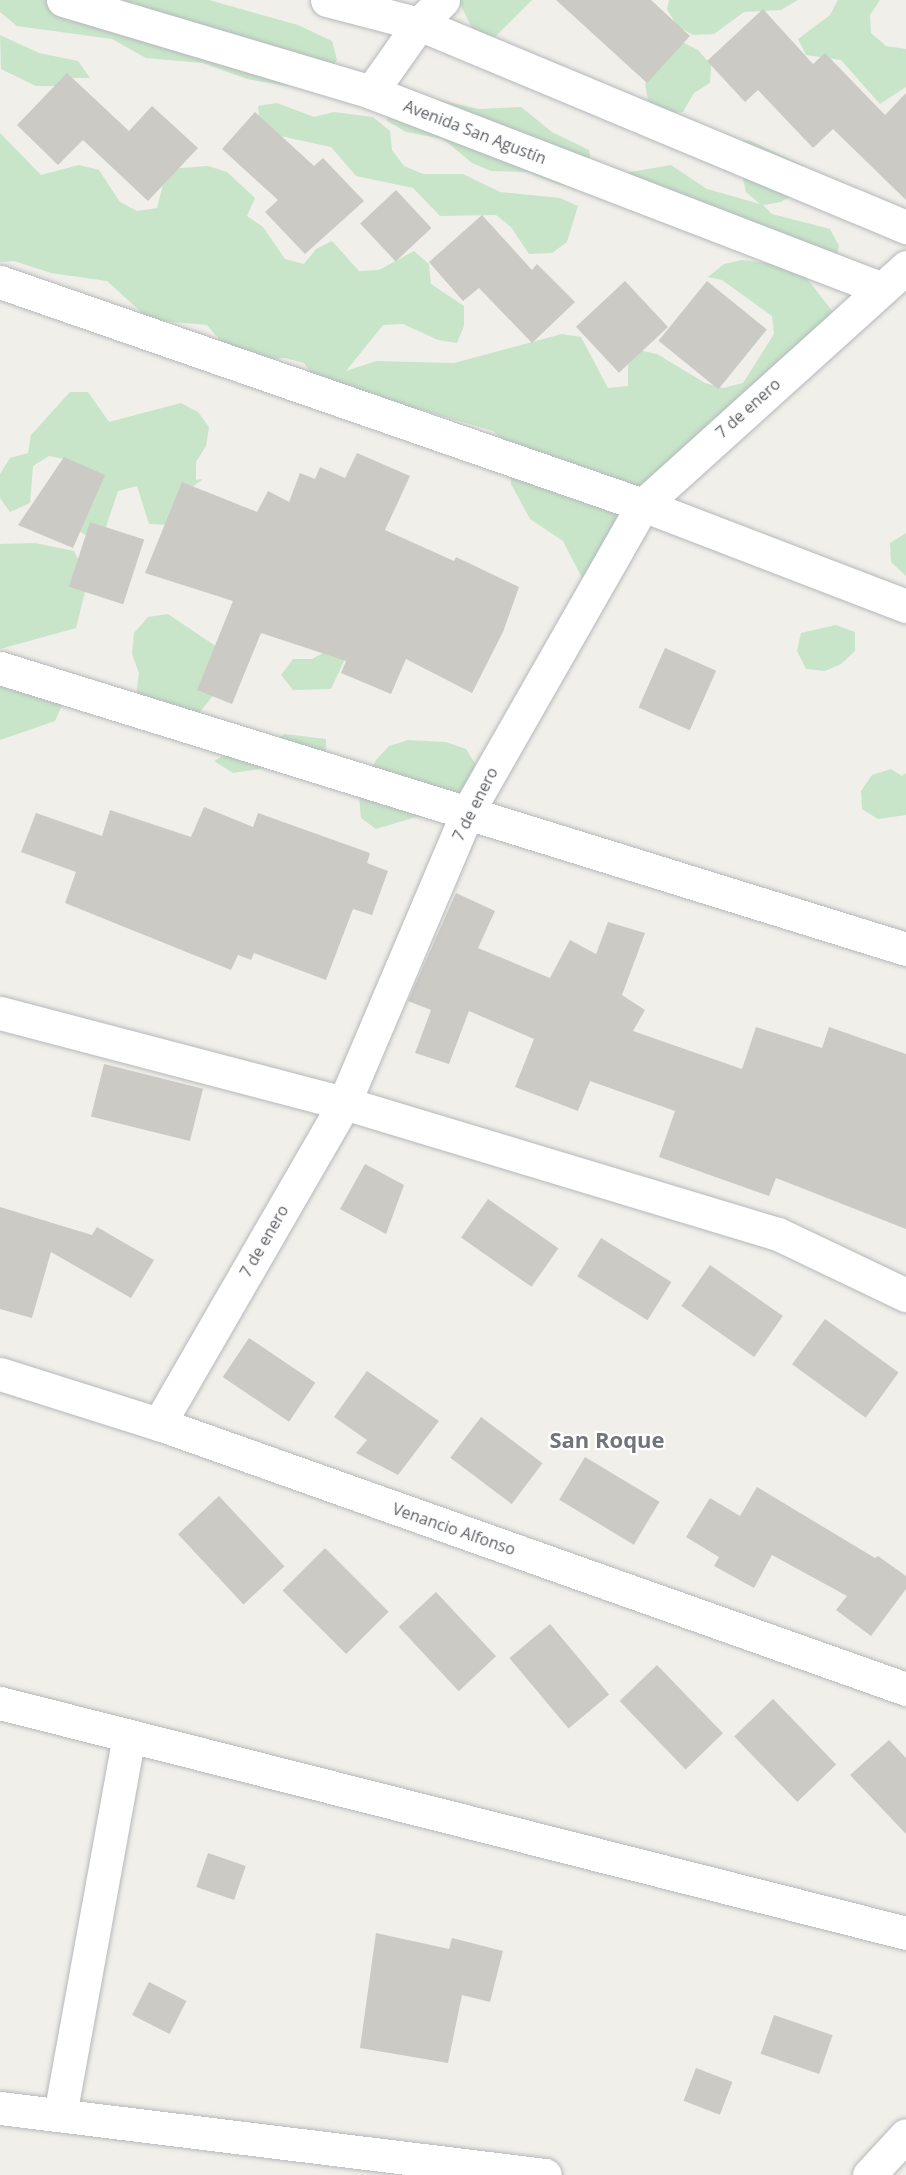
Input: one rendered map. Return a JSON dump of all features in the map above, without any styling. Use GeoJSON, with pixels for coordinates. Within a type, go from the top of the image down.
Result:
{"type":"FeatureCollection","features":[{"type":"Feature","properties":{"kind":"street","name":"Avenida San Agustín"},"geometry":{"type":"LineString","coordinates":[[63,0],[371,92],[880,288]]}},
{"type":"Feature","properties":{"kind":"street"},"geometry":{"type":"LineString","coordinates":[[327,0],[419,24],[906,227]]}},
{"type":"Feature","properties":{"kind":"street"},"geometry":{"type":"LineString","coordinates":[[371,92],[419,24],[443,0]]}},
{"type":"Feature","properties":{"kind":"street","name":"7 de enero"},"geometry":{"type":"LineString","coordinates":[[159,1424],[344,1103],[467,813],[643,505],[880,288],[906,267]]}},
{"type":"Feature","properties":{"kind":"street"},"geometry":{"type":"LineString","coordinates":[[0,282],[643,505],[906,606]]}},
{"type":"Feature","properties":{"kind":"street"},"geometry":{"type":"LineString","coordinates":[[0,668],[906,949]]}},
{"type":"Feature","properties":{"kind":"street"},"geometry":{"type":"LineString","coordinates":[[0,1013],[344,1103],[778,1234],[906,1295]]}},
{"type":"Feature","properties":{"kind":"street","name":"Venancio Alfonso"},"geometry":{"type":"LineString","coordinates":[[0,1374],[159,1424],[906,1689]]}},
{"type":"Feature","properties":{"kind":"street"},"geometry":{"type":"LineString","coordinates":[[0,1703],[906,1933]]}},
{"type":"Feature","properties":{"kind":"street"},"geometry":{"type":"LineString","coordinates":[[60,2115],[129,1737]]}},
{"type":"Feature","properties":{"kind":"street"},"geometry":{"type":"LineString","coordinates":[[0,2108],[440,2168],[545,2175]]}},
{"type":"Feature","properties":{"kind":"street"},"geometry":{"type":"LineString","coordinates":[[869,2175],[906,2135]]}},
{"type":"Feature","properties":{"kind":"green space"},"geometry":{"type":"Polygon","coordinates":[[[0,0],[209,0],[298,25],[332,41],[337,60],[326,76],[286,86],[247,79],[203,63],[146,58],[112,39],[17,26],[0,12],[0,0]]]}},
{"type":"Feature","properties":{"kind":"green space"},"geometry":{"type":"Polygon","coordinates":[[[458,0],[532,0],[496,36],[477,38],[458,0]]]}},
{"type":"Feature","properties":{"kind":"green space"},"geometry":{"type":"Polygon","coordinates":[[[669,0],[798,0],[781,10],[744,12],[714,34],[693,35],[677,26],[667,9],[669,0]]]}},
{"type":"Feature","properties":{"kind":"green space"},"geometry":{"type":"Polygon","coordinates":[[[838,0],[880,0],[870,15],[871,33],[886,46],[906,49],[906,87],[880,104],[841,60],[806,55],[798,39],[830,15],[838,0]]]}},
{"type":"Feature","properties":{"kind":"green space"},"geometry":{"type":"Polygon","coordinates":[[[0,35],[39,53],[78,61],[90,78],[71,78],[55,86],[36,86],[1,69],[0,35]]]}},
{"type":"Feature","properties":{"kind":"green space"},"geometry":{"type":"Polygon","coordinates":[[[680,41],[698,50],[711,65],[710,83],[694,93],[683,112],[664,114],[649,105],[645,84],[666,53],[680,41]]]}},
{"type":"Feature","properties":{"kind":"green space"},"geometry":{"type":"Polygon","coordinates":[[[401,91],[479,109],[521,107],[552,132],[589,150],[592,170],[579,185],[560,185],[527,172],[491,171],[472,163],[443,139],[406,132],[387,121],[387,103],[401,91]]]}},
{"type":"Feature","properties":{"kind":"green space"},"geometry":{"type":"Polygon","coordinates":[[[277,103],[314,117],[334,112],[373,117],[390,131],[392,150],[404,166],[423,174],[463,174],[500,192],[560,198],[578,206],[567,242],[552,253],[529,254],[511,227],[496,215],[440,216],[413,188],[356,176],[331,147],[276,135],[260,125],[258,106],[277,103]]]}},
{"type":"Feature","properties":{"kind":"green space"},"geometry":{"type":"Polygon","coordinates":[[[0,133],[41,175],[79,165],[99,170],[120,202],[137,211],[157,208],[167,169],[208,166],[227,172],[255,198],[247,216],[263,227],[285,259],[304,264],[316,249],[332,241],[359,271],[379,270],[414,251],[429,264],[431,284],[464,306],[464,326],[457,343],[438,340],[403,324],[383,325],[346,371],[376,361],[454,363],[562,334],[581,337],[608,388],[628,386],[628,365],[639,350],[657,354],[705,383],[723,388],[743,383],[774,334],[772,316],[722,280],[708,277],[724,264],[742,260],[798,267],[833,312],[702,456],[631,490],[602,581],[582,578],[563,541],[530,519],[511,484],[508,444],[493,431],[415,408],[332,402],[304,363],[285,358],[247,361],[231,353],[207,325],[150,320],[107,281],[51,273],[14,261],[0,262],[0,133]]]}},
{"type":"Feature","properties":{"kind":"green space"},"geometry":{"type":"Polygon","coordinates":[[[749,140],[802,165],[797,192],[781,202],[763,205],[772,214],[830,229],[839,246],[834,264],[744,240],[705,240],[614,175],[671,165],[707,189],[760,204],[746,192],[742,174],[724,171],[714,155],[729,142],[749,140]]]}},
{"type":"Feature","properties":{"kind":"green space"},"geometry":{"type":"Polygon","coordinates":[[[70,392],[88,392],[109,422],[181,403],[198,412],[209,427],[206,446],[196,462],[196,480],[203,479],[187,491],[169,525],[149,524],[137,486],[118,491],[106,527],[90,538],[74,528],[69,460],[49,456],[33,466],[30,503],[10,512],[0,498],[0,474],[10,458],[28,453],[31,435],[70,392]]]}},
{"type":"Feature","properties":{"kind":"green space"},"geometry":{"type":"Polygon","coordinates":[[[906,533],[906,576],[891,562],[890,543],[906,533]]]}},
{"type":"Feature","properties":{"kind":"green space"},"geometry":{"type":"Polygon","coordinates":[[[35,543],[74,551],[83,568],[86,588],[76,628],[0,649],[0,544],[35,543]]]}},
{"type":"Feature","properties":{"kind":"green space"},"geometry":{"type":"Polygon","coordinates":[[[168,614],[220,649],[219,688],[192,722],[134,711],[139,673],[132,654],[134,633],[148,617],[168,614]]]}},
{"type":"Feature","properties":{"kind":"green space"},"geometry":{"type":"Polygon","coordinates":[[[836,625],[855,632],[855,651],[841,664],[825,671],[806,669],[797,651],[801,633],[836,625]]]}},
{"type":"Feature","properties":{"kind":"green space"},"geometry":{"type":"Polygon","coordinates":[[[356,635],[331,689],[293,690],[281,675],[293,659],[312,659],[356,635]]]}},
{"type":"Feature","properties":{"kind":"green space"},"geometry":{"type":"Polygon","coordinates":[[[0,681],[63,703],[55,721],[0,740],[0,681]]]}},
{"type":"Feature","properties":{"kind":"green space"},"geometry":{"type":"Polygon","coordinates":[[[285,734],[326,739],[326,759],[233,773],[214,761],[247,743],[267,743],[285,734]]]}},
{"type":"Feature","properties":{"kind":"green space"},"geometry":{"type":"Polygon","coordinates":[[[408,740],[446,742],[466,749],[478,768],[450,827],[435,818],[416,817],[376,829],[361,818],[359,796],[376,760],[389,746],[408,740]]]}},
{"type":"Feature","properties":{"kind":"green space"},"geometry":{"type":"Polygon","coordinates":[[[891,769],[902,776],[906,773],[906,815],[878,819],[862,809],[861,791],[872,775],[891,769]]]}},
{"type":"Feature","properties":{"kind":"building"},"geometry":{"type":"Polygon","coordinates":[[[556,0],[651,0],[690,36],[647,83],[556,0]]]}},
{"type":"Feature","properties":{"kind":"building"},"geometry":{"type":"Polygon","coordinates":[[[763,9],[813,64],[825,53],[885,115],[906,93],[906,200],[833,129],[813,148],[758,90],[745,102],[707,61],[763,9]]]}},
{"type":"Feature","properties":{"kind":"building"},"geometry":{"type":"Polygon","coordinates":[[[67,73],[129,131],[152,106],[198,148],[148,201],[83,140],[58,165],[17,125],[67,73]]]}},
{"type":"Feature","properties":{"kind":"building"},"geometry":{"type":"Polygon","coordinates":[[[255,112],[314,166],[323,158],[364,201],[305,254],[265,212],[278,200],[222,149],[255,112]]]}},
{"type":"Feature","properties":{"kind":"building"},"geometry":{"type":"Polygon","coordinates":[[[396,190],[431,228],[396,261],[360,223],[396,190]]]}},
{"type":"Feature","properties":{"kind":"building"},"geometry":{"type":"Polygon","coordinates":[[[482,215],[532,270],[537,264],[575,302],[532,343],[479,288],[463,301],[429,262],[482,215]]]}},
{"type":"Feature","properties":{"kind":"building"},"geometry":{"type":"Polygon","coordinates":[[[625,281],[668,327],[619,373],[576,327],[625,281]]]}},
{"type":"Feature","properties":{"kind":"building"},"geometry":{"type":"Polygon","coordinates":[[[707,281],[767,329],[718,389],[659,341],[707,281]]]}},
{"type":"Feature","properties":{"kind":"building"},"geometry":{"type":"Polygon","coordinates":[[[357,453],[410,476],[385,530],[454,561],[456,557],[519,587],[503,632],[472,693],[406,659],[391,694],[341,673],[346,661],[261,633],[232,704],[197,690],[233,601],[145,573],[182,482],[257,512],[268,491],[289,502],[300,473],[315,479],[320,467],[345,478],[357,453]]]}},
{"type":"Feature","properties":{"kind":"building"},"geometry":{"type":"Polygon","coordinates":[[[64,457],[105,475],[73,548],[18,525],[64,457]]]}},
{"type":"Feature","properties":{"kind":"building"},"geometry":{"type":"Polygon","coordinates":[[[90,522],[144,540],[123,604],[69,587],[90,522]]]}},
{"type":"Feature","properties":{"kind":"building"},"geometry":{"type":"Polygon","coordinates":[[[665,648],[716,671],[690,730],[639,707],[665,648]]]}},
{"type":"Feature","properties":{"kind":"building"},"geometry":{"type":"Polygon","coordinates":[[[204,807],[253,827],[258,813],[370,853],[367,863],[388,871],[372,915],[353,909],[326,980],[254,953],[251,960],[238,955],[231,970],[65,903],[76,872],[21,852],[36,813],[102,836],[110,810],[191,837],[204,807]]]}},
{"type":"Feature","properties":{"kind":"building"},"geometry":{"type":"Polygon","coordinates":[[[456,893],[495,911],[478,948],[550,978],[570,940],[596,954],[608,922],[645,933],[622,995],[645,1010],[633,1031],[742,1069],[756,1027],[822,1048],[829,1027],[906,1054],[906,1229],[776,1178],[769,1196],[659,1157],[675,1111],[590,1081],[578,1111],[515,1087],[534,1039],[469,1011],[449,1064],[415,1053],[431,1010],[408,1001],[456,893]]]}},
{"type":"Feature","properties":{"kind":"building"},"geometry":{"type":"Polygon","coordinates":[[[104,1064],[203,1089],[190,1141],[91,1116],[104,1064]]]}},
{"type":"Feature","properties":{"kind":"building"},"geometry":{"type":"Polygon","coordinates":[[[365,1164],[404,1185],[386,1234],[340,1209],[365,1164]]]}},
{"type":"Feature","properties":{"kind":"building"},"geometry":{"type":"Polygon","coordinates":[[[488,1199],[558,1248],[531,1287],[461,1238],[488,1199]]]}},
{"type":"Feature","properties":{"kind":"building"},"geometry":{"type":"Polygon","coordinates":[[[0,1207],[92,1235],[97,1227],[154,1260],[131,1298],[51,1252],[32,1318],[0,1309],[0,1207]]]}},
{"type":"Feature","properties":{"kind":"building"},"geometry":{"type":"Polygon","coordinates":[[[601,1238],[671,1282],[648,1320],[577,1276],[601,1238]]]}},
{"type":"Feature","properties":{"kind":"building"},"geometry":{"type":"Polygon","coordinates":[[[710,1265],[783,1316],[754,1357],[681,1306],[710,1265]]]}},
{"type":"Feature","properties":{"kind":"building"},"geometry":{"type":"Polygon","coordinates":[[[825,1319],[899,1372],[866,1418],[792,1364],[825,1319]]]}},
{"type":"Feature","properties":{"kind":"building"},"geometry":{"type":"Polygon","coordinates":[[[249,1338],[315,1383],[289,1422],[223,1377],[249,1338]]]}},
{"type":"Feature","properties":{"kind":"building"},"geometry":{"type":"Polygon","coordinates":[[[367,1371],[439,1421],[398,1475],[356,1453],[367,1440],[334,1417],[367,1371]]]}},
{"type":"Feature","properties":{"kind":"building"},"geometry":{"type":"Polygon","coordinates":[[[481,1417],[542,1463],[512,1504],[450,1458],[481,1417]]]}},
{"type":"Feature","properties":{"kind":"building"},"geometry":{"type":"Polygon","coordinates":[[[585,1457],[660,1502],[634,1545],[559,1500],[585,1457]]]}},
{"type":"Feature","properties":{"kind":"building"},"geometry":{"type":"Polygon","coordinates":[[[757,1487],[875,1558],[878,1556],[906,1576],[906,1589],[871,1636],[836,1610],[847,1596],[772,1555],[754,1588],[714,1566],[719,1557],[686,1537],[710,1498],[740,1516],[757,1487]]]}},
{"type":"Feature","properties":{"kind":"building"},"geometry":{"type":"Polygon","coordinates":[[[219,1496],[284,1566],[244,1604],[178,1534],[219,1496]]]}},
{"type":"Feature","properties":{"kind":"building"},"geometry":{"type":"Polygon","coordinates":[[[325,1548],[389,1612],[346,1654],[283,1590],[325,1548]]]}},
{"type":"Feature","properties":{"kind":"building"},"geometry":{"type":"Polygon","coordinates":[[[436,1592],[496,1656],[459,1691],[399,1627],[436,1592]]]}},
{"type":"Feature","properties":{"kind":"building"},"geometry":{"type":"Polygon","coordinates":[[[550,1624],[609,1694],[569,1729],[509,1658],[550,1624]]]}},
{"type":"Feature","properties":{"kind":"building"},"geometry":{"type":"Polygon","coordinates":[[[657,1665],[723,1733],[686,1769],[620,1701],[657,1665]]]}},
{"type":"Feature","properties":{"kind":"building"},"geometry":{"type":"Polygon","coordinates":[[[773,1699],[836,1764],[797,1802],[734,1737],[773,1699]]]}},
{"type":"Feature","properties":{"kind":"building"},"geometry":{"type":"Polygon","coordinates":[[[889,1740],[906,1758],[906,1834],[850,1775],[889,1740]]]}},
{"type":"Feature","properties":{"kind":"building"},"geometry":{"type":"Polygon","coordinates":[[[208,1853],[246,1866],[234,1900],[196,1887],[208,1853]]]}},
{"type":"Feature","properties":{"kind":"building"},"geometry":{"type":"Polygon","coordinates":[[[376,1933],[449,1949],[452,1938],[503,1951],[490,2002],[462,1995],[448,2063],[360,2048],[376,1933]]]}},
{"type":"Feature","properties":{"kind":"building"},"geometry":{"type":"Polygon","coordinates":[[[149,1982],[186,2001],[170,2034],[132,2015],[149,1982]]]}},
{"type":"Feature","properties":{"kind":"building"},"geometry":{"type":"Polygon","coordinates":[[[774,2015],[833,2035],[819,2074],[761,2054],[774,2015]]]}},
{"type":"Feature","properties":{"kind":"building"},"geometry":{"type":"Polygon","coordinates":[[[696,2068],[732,2082],[720,2115],[683,2101],[696,2068]]]}},
{"type":"Feature","properties":{"kind":"district","name":"San Roque"},"geometry":{"type":"Point","coordinates":[607,1440]}}]}
